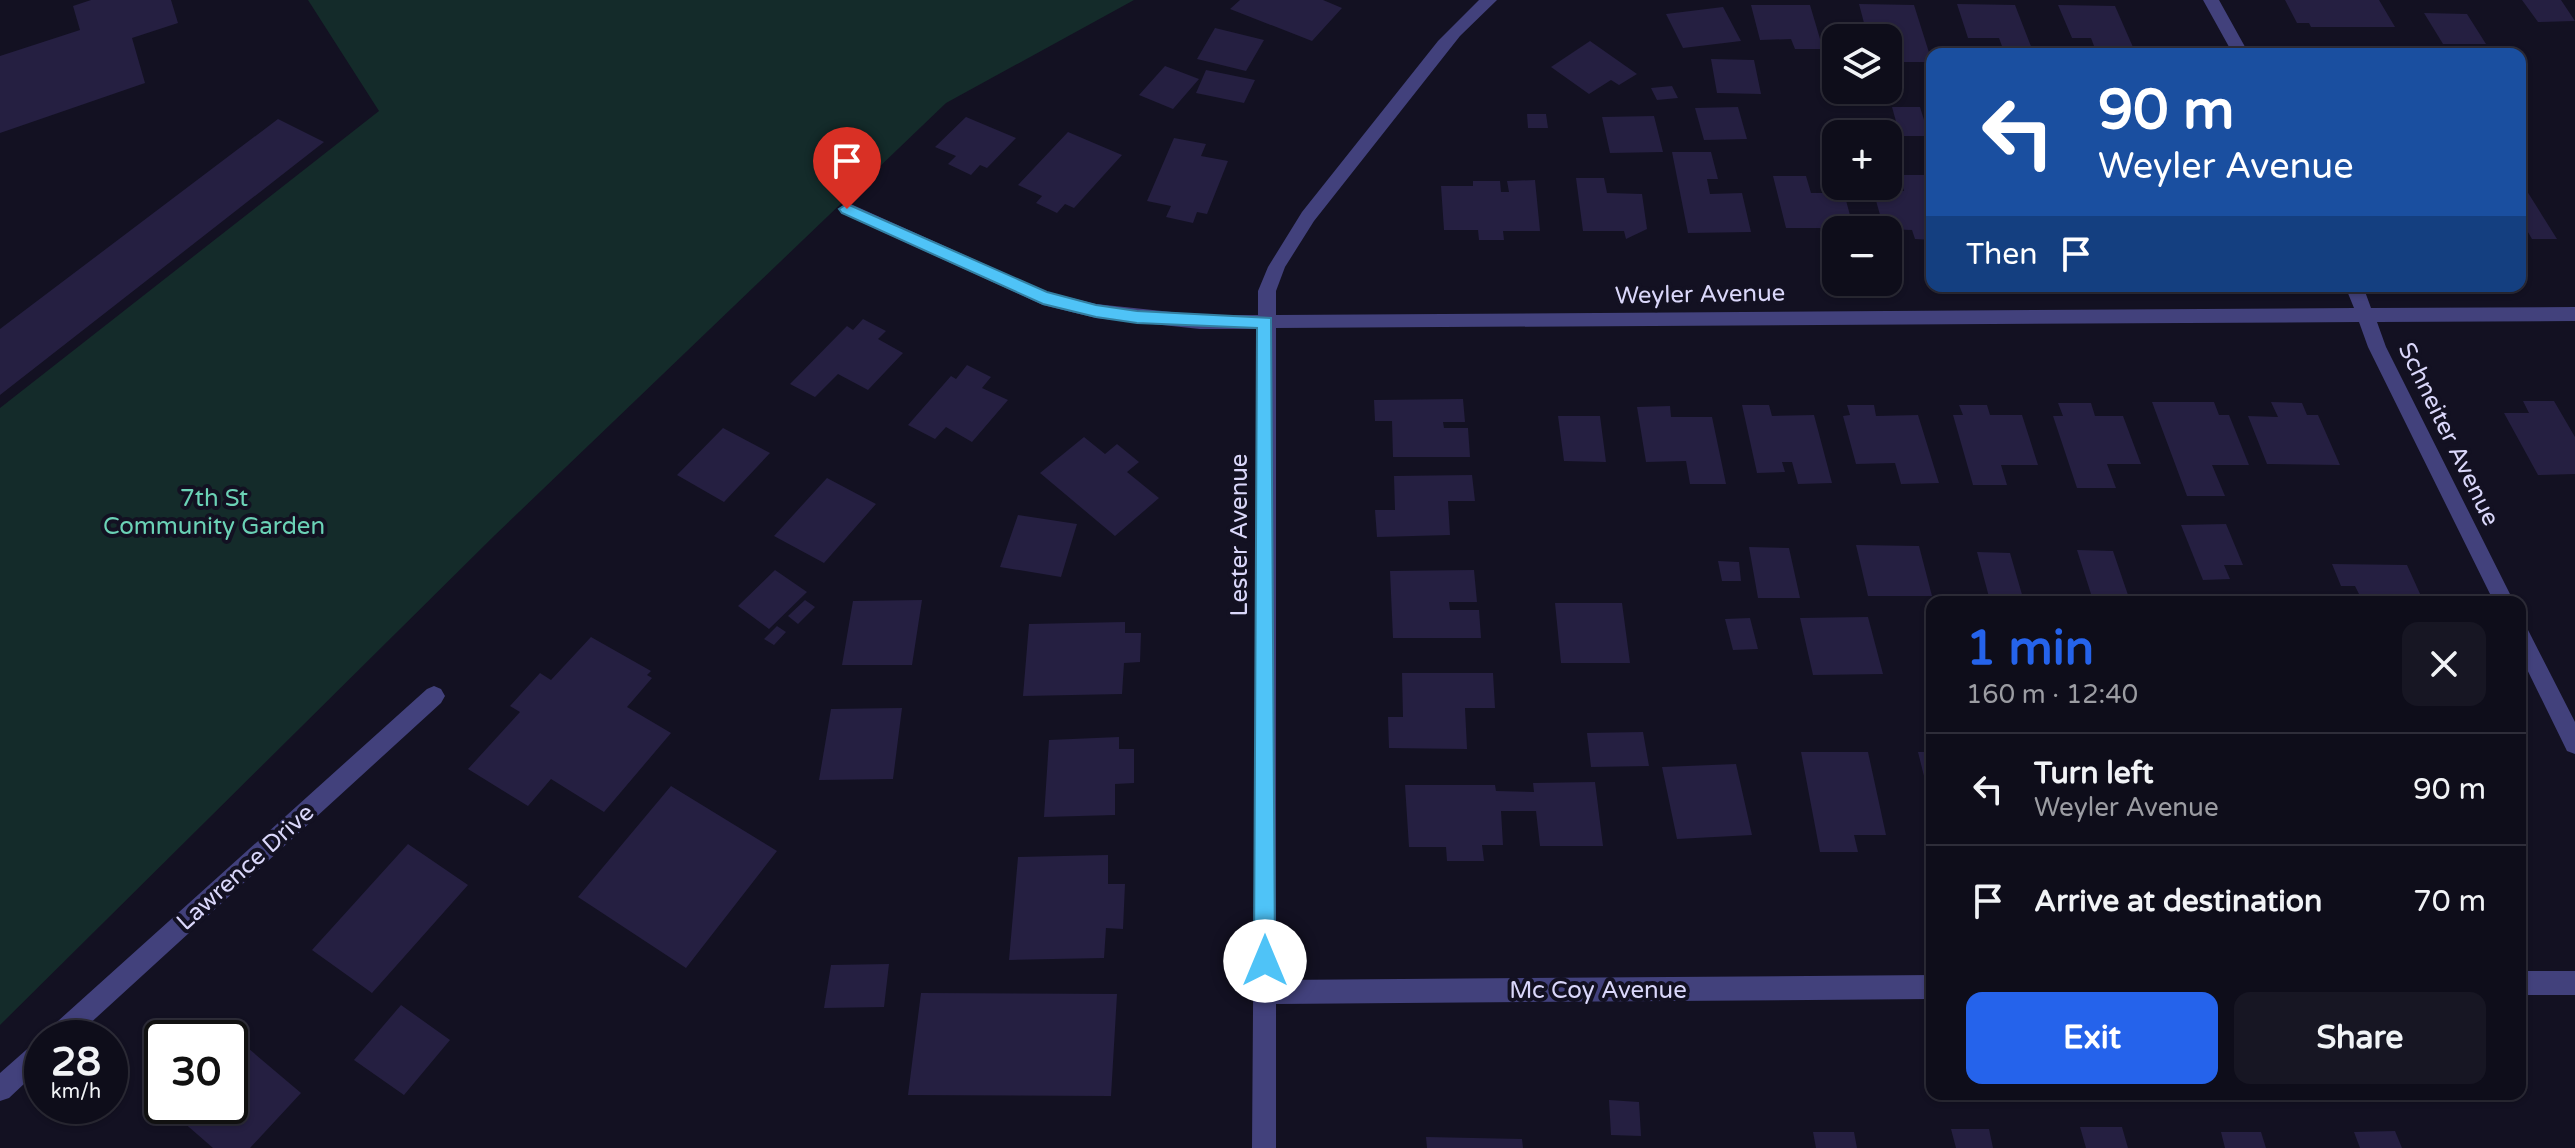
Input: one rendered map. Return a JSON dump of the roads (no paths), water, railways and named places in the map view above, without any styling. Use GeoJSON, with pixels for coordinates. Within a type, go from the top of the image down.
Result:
{"type":"FeatureCollection","features":[{"type":"Feature","properties":{"kind":"street","name":"Lester Avenue"},"geometry":{"type":"LineString","coordinates":[[1264,1148],[1267,291],[1284,251],[1463,23],[1489,0]]}},
{"type":"Feature","properties":{"kind":"street"},"geometry":{"type":"LineString","coordinates":[[2211,0],[2238,48]]}},
{"type":"Feature","properties":{"kind":"street","name":"Weyler Avenue"},"geometry":{"type":"LineString","coordinates":[[847,209],[1043,298],[1137,317],[1265,322],[2575,314]]}},
{"type":"Feature","properties":{"kind":"street","name":"Schneiter Avenue"},"geometry":{"type":"LineString","coordinates":[[2356,292],[2377,347],[2501,596]]}},
{"type":"Feature","properties":{"kind":"street"},"geometry":{"type":"LineString","coordinates":[[2526,646],[2575,744]]}},
{"type":"Feature","properties":{"kind":"street","name":"Lawrence Drive"},"geometry":{"type":"LineString","coordinates":[[76,1020],[434,696]]}},
{"type":"Feature","properties":{"kind":"street"},"geometry":{"type":"LineString","coordinates":[[2526,983],[2575,983]]}},
{"type":"Feature","properties":{"kind":"street","name":"Mc Coy Avenue"},"geometry":{"type":"LineString","coordinates":[[1265,992],[1926,987]]}},
{"type":"Feature","properties":{"kind":"street"},"geometry":{"type":"LineString","coordinates":[[0,1089],[24,1067]]}},
{"type":"Feature","properties":{"kind":"park label","name":"7th St Community Garden"},"geometry":{"type":"Point","coordinates":[214,512]}}]}
